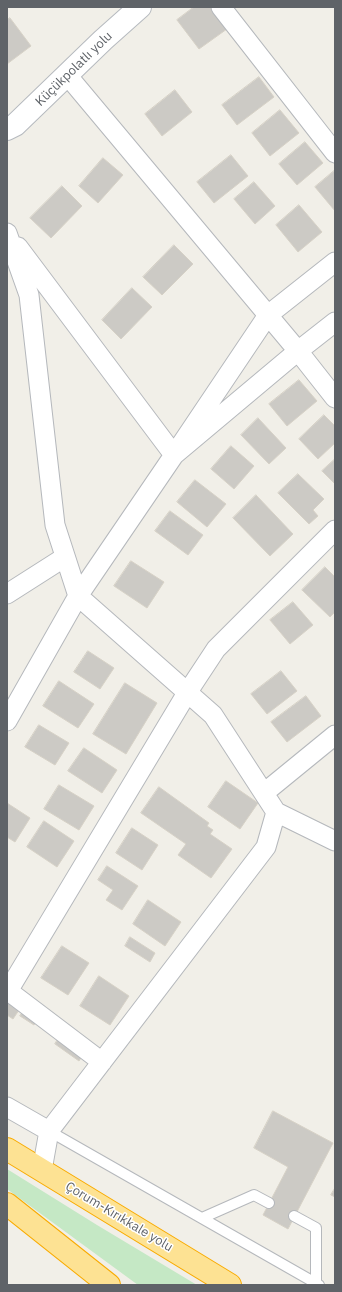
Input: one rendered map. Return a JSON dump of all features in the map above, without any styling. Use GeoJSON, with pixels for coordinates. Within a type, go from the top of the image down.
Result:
{"type":"FeatureCollection","features":[{"type":"Feature","properties":{"kind":"highway","name":"Çorum-Kırıkkale yolu"},"geometry":{"type":"LineString","coordinates":[[7,1149],[230,1285]]}},
{"type":"Feature","properties":{"kind":"highway"},"geometry":{"type":"LineString","coordinates":[[7,1204],[109,1285]]}},
{"type":"Feature","properties":{"kind":"street","name":"Küçükpolatlı yolu"},"geometry":{"type":"LineString","coordinates":[[7,129],[15,125],[140,7]]}},
{"type":"Feature","properties":{"kind":"street"},"geometry":{"type":"LineString","coordinates":[[221,7],[335,153]]}},
{"type":"Feature","properties":{"kind":"street"},"geometry":{"type":"LineString","coordinates":[[67,75],[298,351],[335,398]]}},
{"type":"Feature","properties":{"kind":"street"},"geometry":{"type":"LineString","coordinates":[[8,234],[174,455]]}},
{"type":"Feature","properties":{"kind":"street"},"geometry":{"type":"LineString","coordinates":[[8,234],[29,295],[55,525],[78,596],[213,715],[276,812],[335,841]]}},
{"type":"Feature","properties":{"kind":"street"},"geometry":{"type":"LineString","coordinates":[[7,721],[78,596],[268,315],[335,262]]}},
{"type":"Feature","properties":{"kind":"street"},"geometry":{"type":"LineString","coordinates":[[174,455],[298,351],[335,322]]}},
{"type":"Feature","properties":{"kind":"street"},"geometry":{"type":"LineString","coordinates":[[102,1062],[8,991],[187,693],[216,649],[335,530]]}},
{"type":"Feature","properties":{"kind":"street"},"geometry":{"type":"LineString","coordinates":[[7,594],[65,557]]}},
{"type":"Feature","properties":{"kind":"street"},"geometry":{"type":"LineString","coordinates":[[264,793],[335,735]]}},
{"type":"Feature","properties":{"kind":"street"},"geometry":{"type":"LineString","coordinates":[[42,1170],[49,1131],[266,847],[276,812]]}},
{"type":"Feature","properties":{"kind":"street"},"geometry":{"type":"LineString","coordinates":[[7,1107],[49,1131]]}},
{"type":"Feature","properties":{"kind":"lane"},"geometry":{"type":"LineString","coordinates":[[49,1131],[317,1284]]}},
{"type":"Feature","properties":{"kind":"lane"},"geometry":{"type":"LineString","coordinates":[[202,1218],[254,1195],[269,1203]]}},
{"type":"Feature","properties":{"kind":"lane"},"geometry":{"type":"LineString","coordinates":[[294,1216],[316,1228],[317,1284]]}},
{"type":"Feature","properties":{"kind":"green space"},"geometry":{"type":"Polygon","coordinates":[[[7,1169],[197,1285],[138,1285],[7,1189],[7,1169]]]}},
{"type":"Feature","properties":{"kind":"building"},"geometry":{"type":"Polygon","coordinates":[[[194,7],[210,7],[227,29],[199,49],[177,20],[194,7]]]}},
{"type":"Feature","properties":{"kind":"building"},"geometry":{"type":"Polygon","coordinates":[[[10,18],[31,46],[7,64],[7,20],[10,18]]]}},
{"type":"Feature","properties":{"kind":"building"},"geometry":{"type":"Polygon","coordinates":[[[259,77],[274,97],[237,125],[222,105],[259,77]]]}},
{"type":"Feature","properties":{"kind":"building"},"geometry":{"type":"Polygon","coordinates":[[[175,90],[192,112],[162,136],[145,114],[175,90]]]}},
{"type":"Feature","properties":{"kind":"building"},"geometry":{"type":"Polygon","coordinates":[[[280,110],[299,133],[270,156],[252,133],[280,110]]]}},
{"type":"Feature","properties":{"kind":"building"},"geometry":{"type":"Polygon","coordinates":[[[305,142],[323,163],[297,185],[279,164],[305,142]]]}},
{"type":"Feature","properties":{"kind":"building"},"geometry":{"type":"Polygon","coordinates":[[[231,155],[248,176],[214,203],[197,182],[231,155]]]}},
{"type":"Feature","properties":{"kind":"building"},"geometry":{"type":"Polygon","coordinates":[[[103,158],[123,175],[98,203],[79,186],[103,158]]]}},
{"type":"Feature","properties":{"kind":"building"},"geometry":{"type":"Polygon","coordinates":[[[334,171],[335,172],[335,211],[315,187],[334,171]]]}},
{"type":"Feature","properties":{"kind":"building"},"geometry":{"type":"Polygon","coordinates":[[[254,182],[275,206],[255,224],[234,199],[254,182]]]}},
{"type":"Feature","properties":{"kind":"building"},"geometry":{"type":"Polygon","coordinates":[[[62,186],[82,206],[51,238],[30,218],[62,186]]]}},
{"type":"Feature","properties":{"kind":"building"},"geometry":{"type":"Polygon","coordinates":[[[299,205],[322,232],[298,252],[276,225],[299,205]]]}},
{"type":"Feature","properties":{"kind":"building"},"geometry":{"type":"Polygon","coordinates":[[[174,245],[193,264],[162,295],[143,277],[174,245]]]}},
{"type":"Feature","properties":{"kind":"building"},"geometry":{"type":"Polygon","coordinates":[[[132,288],[152,307],[121,339],[102,320],[132,288]]]}},
{"type":"Feature","properties":{"kind":"building"},"geometry":{"type":"Polygon","coordinates":[[[299,380],[317,401],[287,426],[269,404],[299,380]]]}},
{"type":"Feature","properties":{"kind":"building"},"geometry":{"type":"Polygon","coordinates":[[[324,415],[335,426],[335,443],[318,459],[299,439],[324,415]]]}},
{"type":"Feature","properties":{"kind":"building"},"geometry":{"type":"Polygon","coordinates":[[[258,418],[286,448],[269,464],[241,435],[258,418]]]}},
{"type":"Feature","properties":{"kind":"building"},"geometry":{"type":"Polygon","coordinates":[[[231,446],[254,466],[234,489],[211,469],[231,446]]]}},
{"type":"Feature","properties":{"kind":"building"},"geometry":{"type":"Polygon","coordinates":[[[335,459],[335,484],[322,471],[335,459]]]}},
{"type":"Feature","properties":{"kind":"building"},"geometry":{"type":"Polygon","coordinates":[[[298,474],[324,499],[313,510],[318,516],[309,524],[278,493],[298,474]]]}},
{"type":"Feature","properties":{"kind":"building"},"geometry":{"type":"Polygon","coordinates":[[[195,480],[226,504],[207,527],[177,502],[195,480]]]}},
{"type":"Feature","properties":{"kind":"building"},"geometry":{"type":"Polygon","coordinates":[[[256,495],[293,534],[270,556],[233,518],[256,495]]]}},
{"type":"Feature","properties":{"kind":"building"},"geometry":{"type":"Polygon","coordinates":[[[170,511],[203,535],[188,555],[155,531],[170,511]]]}},
{"type":"Feature","properties":{"kind":"building"},"geometry":{"type":"Polygon","coordinates":[[[131,561],[164,582],[147,608],[114,586],[131,561]]]}},
{"type":"Feature","properties":{"kind":"building"},"geometry":{"type":"Polygon","coordinates":[[[325,567],[335,577],[335,612],[330,617],[302,590],[325,567]]]}},
{"type":"Feature","properties":{"kind":"building"},"geometry":{"type":"Polygon","coordinates":[[[293,602],[313,625],[290,644],[270,620],[293,602]]]}},
{"type":"Feature","properties":{"kind":"building"},"geometry":{"type":"Polygon","coordinates":[[[88,651],[114,668],[100,689],[74,672],[88,651]]]}},
{"type":"Feature","properties":{"kind":"building"},"geometry":{"type":"Polygon","coordinates":[[[281,671],[297,691],[267,714],[251,694],[281,671]]]}},
{"type":"Feature","properties":{"kind":"building"},"geometry":{"type":"Polygon","coordinates":[[[59,681],[94,704],[78,728],[43,706],[59,681]]]}},
{"type":"Feature","properties":{"kind":"building"},"geometry":{"type":"Polygon","coordinates":[[[125,683],[157,703],[126,754],[93,734],[125,683]]]}},
{"type":"Feature","properties":{"kind":"building"},"geometry":{"type":"Polygon","coordinates":[[[306,696],[321,716],[287,742],[271,722],[306,696]]]}},
{"type":"Feature","properties":{"kind":"building"},"geometry":{"type":"Polygon","coordinates":[[[39,725],[69,743],[55,765],[25,747],[39,725]]]}},
{"type":"Feature","properties":{"kind":"building"},"geometry":{"type":"Polygon","coordinates":[[[84,748],[117,770],[102,793],[68,771],[84,748]]]}},
{"type":"Feature","properties":{"kind":"building"},"geometry":{"type":"Polygon","coordinates":[[[226,781],[258,803],[240,829],[208,807],[226,781]]]}},
{"type":"Feature","properties":{"kind":"building"},"geometry":{"type":"Polygon","coordinates":[[[59,785],[94,806],[79,830],[44,809],[59,785]]]}},
{"type":"Feature","properties":{"kind":"building"},"geometry":{"type":"Polygon","coordinates":[[[159,787],[209,823],[207,826],[213,830],[210,834],[232,849],[211,878],[178,855],[186,844],[141,813],[159,787]]]}},
{"type":"Feature","properties":{"kind":"building"},"geometry":{"type":"Polygon","coordinates":[[[7,803],[30,818],[15,842],[7,837],[7,803]]]}},
{"type":"Feature","properties":{"kind":"building"},"geometry":{"type":"Polygon","coordinates":[[[44,821],[74,841],[57,867],[27,847],[44,821]]]}},
{"type":"Feature","properties":{"kind":"building"},"geometry":{"type":"Polygon","coordinates":[[[132,828],[158,845],[142,870],[116,853],[132,828]]]}},
{"type":"Feature","properties":{"kind":"building"},"geometry":{"type":"Polygon","coordinates":[[[107,866],[138,886],[122,910],[106,900],[113,890],[98,880],[107,866]]]}},
{"type":"Feature","properties":{"kind":"building"},"geometry":{"type":"Polygon","coordinates":[[[148,900],[181,922],[165,946],[133,924],[148,900]]]}},
{"type":"Feature","properties":{"kind":"building"},"geometry":{"type":"Polygon","coordinates":[[[130,937],[155,953],[150,962],[125,946],[130,937]]]}},
{"type":"Feature","properties":{"kind":"building"},"geometry":{"type":"Polygon","coordinates":[[[62,946],[89,963],[68,995],[41,978],[62,946]]]}},
{"type":"Feature","properties":{"kind":"building"},"geometry":{"type":"Polygon","coordinates":[[[99,976],[129,996],[110,1025],[80,1006],[99,976]]]}},
{"type":"Feature","properties":{"kind":"building"},"geometry":{"type":"Polygon","coordinates":[[[7,994],[23,1004],[13,1019],[7,1015],[7,994]]]}},
{"type":"Feature","properties":{"kind":"building"},"geometry":{"type":"Polygon","coordinates":[[[25,1009],[39,1018],[34,1025],[20,1016],[25,1009]]]}},
{"type":"Feature","properties":{"kind":"building"},"geometry":{"type":"Polygon","coordinates":[[[60,1036],[85,1052],[79,1061],[55,1044],[60,1036]]]}},
{"type":"Feature","properties":{"kind":"building"},"geometry":{"type":"Polygon","coordinates":[[[273,1111],[333,1143],[288,1229],[263,1215],[288,1167],[254,1148],[273,1111]]]}},
{"type":"Feature","properties":{"kind":"building"},"geometry":{"type":"Polygon","coordinates":[[[335,1188],[335,1197],[331,1195],[335,1188]]]}}]}
